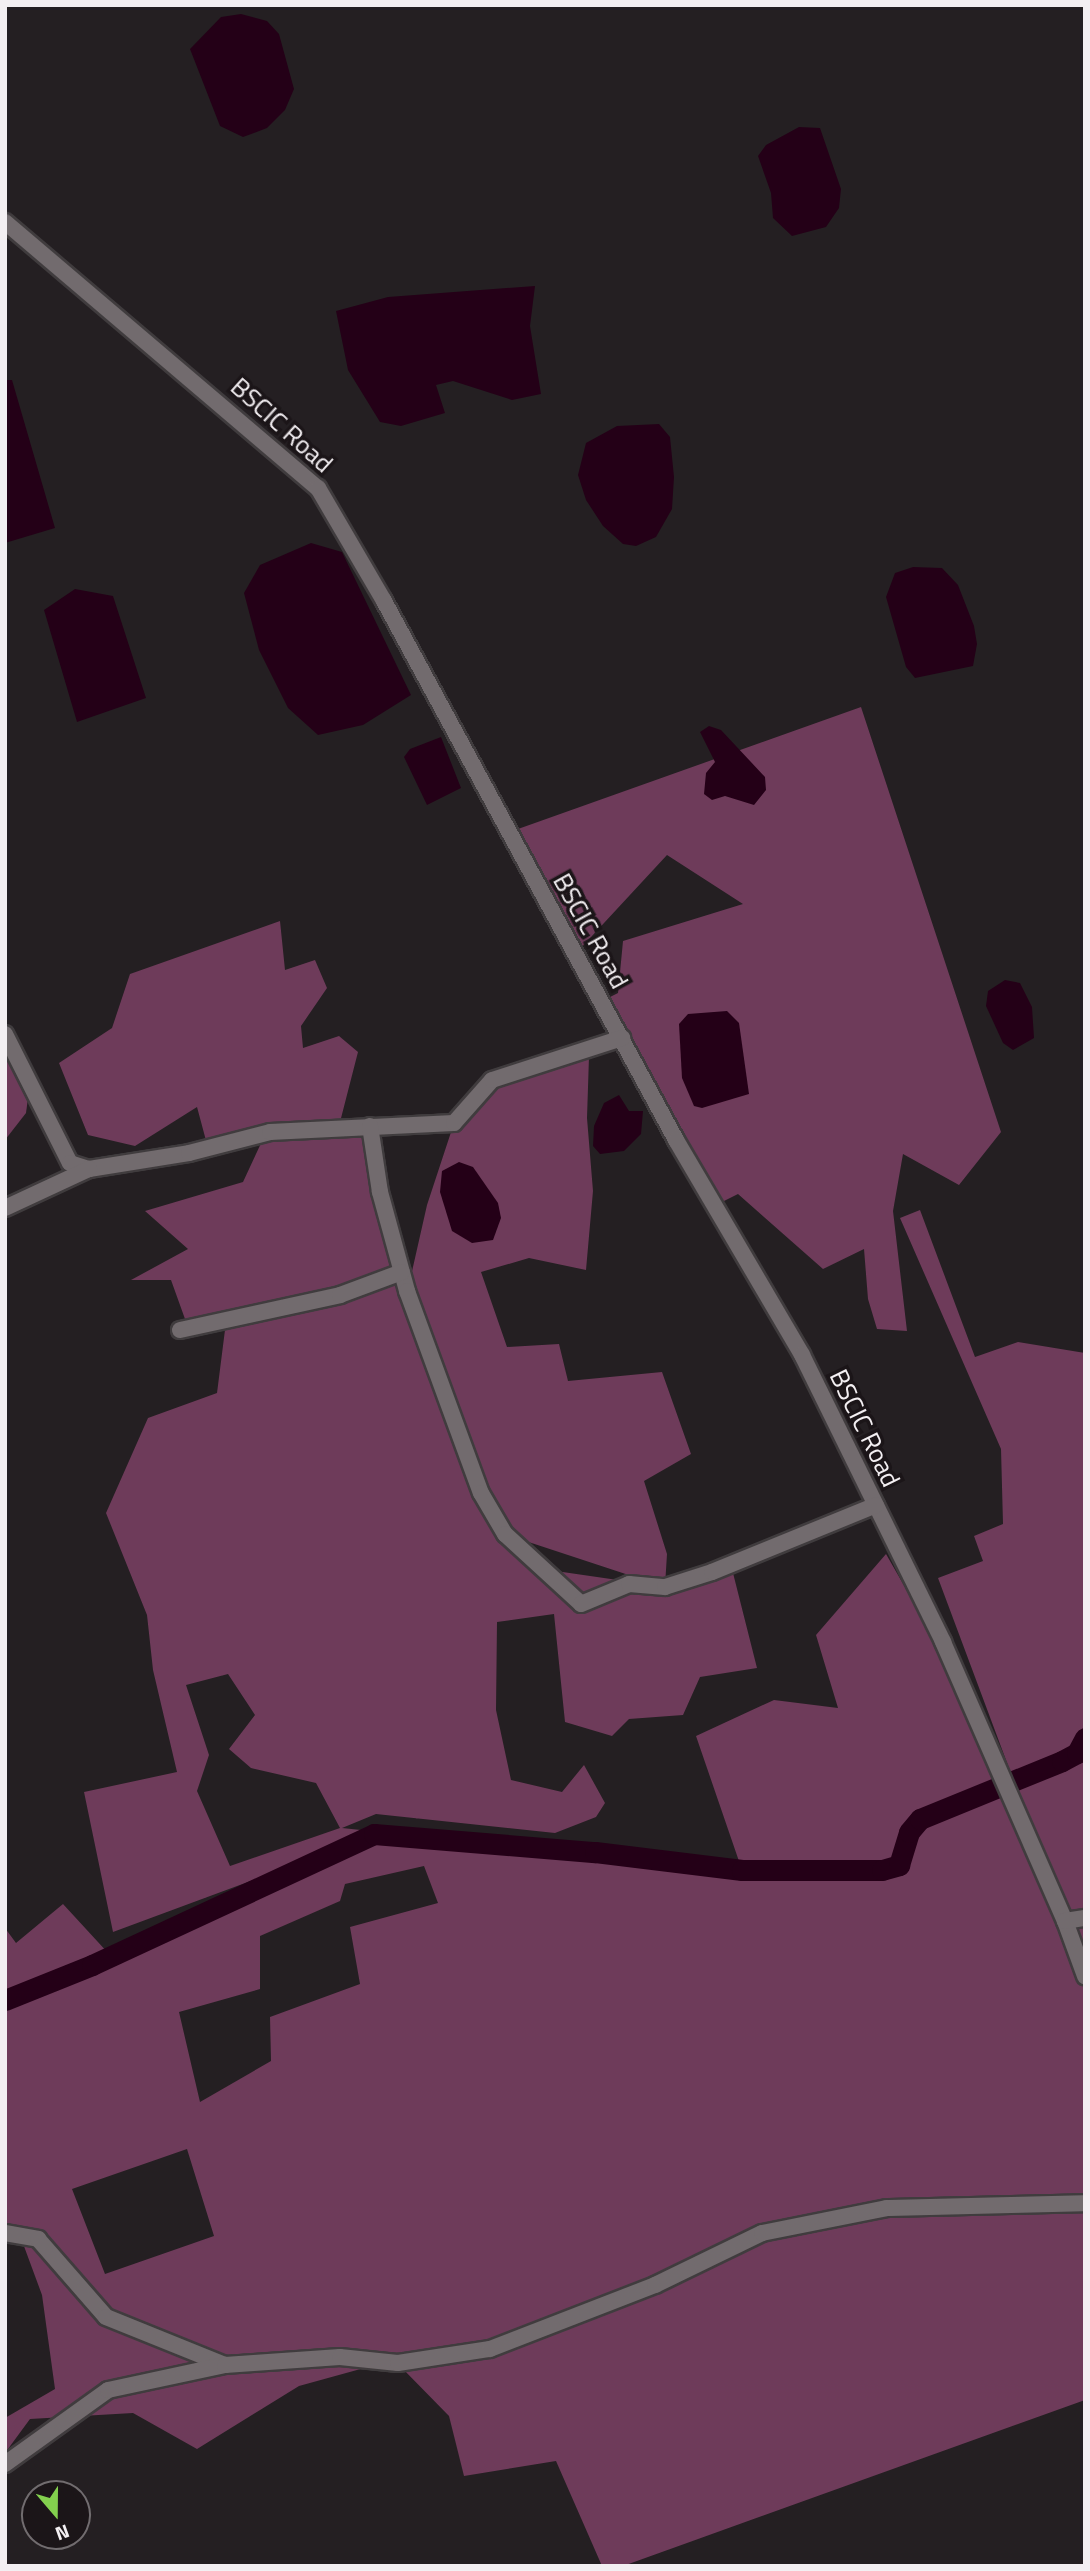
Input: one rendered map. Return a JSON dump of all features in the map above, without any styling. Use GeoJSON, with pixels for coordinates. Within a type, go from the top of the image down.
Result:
{"type":"FeatureCollection","features":[{"type":"Feature","properties":{"kind":"street","name":"BSCIC Road"},"geometry":{"type":"LineString","coordinates":[[5,222],[318,488],[621,1038],[802,1355],[943,1642],[995,1768],[1065,1921],[1085,1976]]}},
{"type":"Feature","properties":{"kind":"street"},"geometry":{"type":"LineString","coordinates":[[5,1034],[70,1163],[89,1169]]}},
{"type":"Feature","properties":{"kind":"street"},"geometry":{"type":"LineString","coordinates":[[5,1208],[89,1169],[189,1153],[270,1132],[454,1123],[492,1080],[621,1038]]}},
{"type":"Feature","properties":{"kind":"street"},"geometry":{"type":"LineString","coordinates":[[370,1126],[380,1192],[402,1272],[481,1493],[505,1534],[581,1604],[629,1584],[665,1587],[712,1572],[876,1505]]}},
{"type":"Feature","properties":{"kind":"street"},"geometry":{"type":"LineString","coordinates":[[180,1330],[340,1295],[402,1272]]}},
{"type":"Feature","properties":{"kind":"street"},"geometry":{"type":"LineString","coordinates":[[1065,1921],[1085,1918]]}},
{"type":"Feature","properties":{"kind":"street"},"geometry":{"type":"LineString","coordinates":[[5,2464],[108,2390],[225,2365],[340,2357],[398,2363],[490,2349],[655,2285],[762,2233],[887,2207],[1085,2203]]}},
{"type":"Feature","properties":{"kind":"street"},"geometry":{"type":"LineString","coordinates":[[5,2233],[38,2239],[106,2317],[225,2365]]}},
{"type":"Feature","properties":{"kind":"shaded area"},"geometry":{"type":"Polygon","coordinates":[[[241,14],[267,21],[279,34],[294,89],[285,110],[267,128],[243,137],[220,126],[190,49],[221,17],[241,14]]]}},
{"type":"Feature","properties":{"kind":"shaded area"},"geometry":{"type":"Polygon","coordinates":[[[799,127],[820,128],[841,189],[839,208],[826,227],[792,236],[773,218],[771,193],[758,156],[766,145],[799,127]]]}},
{"type":"Feature","properties":{"kind":"shaded area"},"geometry":{"type":"Polygon","coordinates":[[[535,286],[530,326],[541,394],[512,400],[453,381],[436,385],[445,413],[401,426],[380,422],[348,370],[336,311],[388,297],[535,286]]]}},
{"type":"Feature","properties":{"kind":"shaded area"},"geometry":{"type":"Polygon","coordinates":[[[5,380],[12,380],[55,528],[5,543],[5,380]]]}},
{"type":"Feature","properties":{"kind":"shaded area"},"geometry":{"type":"Polygon","coordinates":[[[659,424],[670,437],[674,477],[672,509],[656,537],[636,546],[623,544],[603,526],[586,500],[578,475],[586,443],[617,426],[659,424]]]}},
{"type":"Feature","properties":{"kind":"shaded area"},"geometry":{"type":"Polygon","coordinates":[[[311,543],[342,552],[411,695],[363,725],[318,735],[288,708],[259,650],[244,593],[260,565],[311,543]]]}},
{"type":"Feature","properties":{"kind":"shaded area"},"geometry":{"type":"Polygon","coordinates":[[[913,567],[942,568],[958,585],[974,626],[977,644],[973,666],[915,678],[906,667],[886,597],[895,573],[913,567]]]}},
{"type":"Feature","properties":{"kind":"shaded area"},"geometry":{"type":"Polygon","coordinates":[[[75,589],[113,596],[146,698],[77,722],[44,610],[75,589]]]}},
{"type":"Feature","properties":{"kind":"shaded area"},"geometry":{"type":"Polygon","coordinates":[[[861,707],[1001,1132],[959,1185],[903,1154],[893,1211],[907,1331],[877,1329],[868,1299],[864,1249],[823,1269],[738,1194],[722,1202],[606,999],[618,993],[623,941],[743,904],[667,855],[579,950],[518,829],[861,707]]]}},
{"type":"Feature","properties":{"kind":"shaded area"},"geometry":{"type":"Polygon","coordinates":[[[709,726],[721,730],[765,777],[766,790],[754,805],[725,796],[712,800],[704,794],[706,773],[715,762],[700,732],[709,726]]]}},
{"type":"Feature","properties":{"kind":"shaded area"},"geometry":{"type":"Polygon","coordinates":[[[441,737],[461,788],[427,805],[404,757],[410,749],[441,737]]]}},
{"type":"Feature","properties":{"kind":"shaded area"},"geometry":{"type":"Polygon","coordinates":[[[280,921],[285,970],[315,960],[327,988],[301,1026],[303,1048],[339,1036],[358,1052],[339,1126],[370,1126],[408,1289],[427,1205],[454,1123],[492,1080],[589,1057],[587,1118],[593,1191],[586,1270],[529,1258],[481,1272],[507,1347],[559,1344],[568,1381],[662,1372],[691,1454],[644,1481],[667,1554],[665,1586],[732,1569],[757,1668],[700,1677],[683,1715],[629,1719],[612,1736],[565,1722],[554,1614],[497,1622],[496,1710],[511,1780],[562,1792],[584,1765],[605,1803],[596,1817],[555,1833],[376,1814],[342,1828],[742,1870],[696,1736],[774,1700],[838,1708],[816,1635],[886,1554],[937,1643],[990,1773],[1065,1918],[938,1578],[983,1561],[974,1536],[1003,1524],[1001,1449],[900,1218],[920,1210],[975,1357],[1018,1342],[1085,1353],[1085,2203],[887,2208],[762,2233],[490,2349],[386,2362],[299,2386],[197,2449],[133,2413],[30,2419],[5,2453],[5,2418],[55,2389],[42,2295],[18,2230],[5,2224],[5,1928],[16,1943],[63,1904],[109,1954],[361,1840],[113,1932],[84,1792],[177,1772],[153,1670],[147,1615],[106,1513],[148,1418],[217,1393],[226,1322],[207,1325],[185,1319],[171,1280],[131,1280],[188,1249],[145,1211],[243,1182],[263,1139],[208,1148],[197,1107],[135,1146],[88,1135],[59,1063],[112,1028],[130,974],[280,921]],[[507,1535],[542,1569],[659,1586],[507,1535]],[[228,1674],[186,1685],[209,1755],[197,1791],[230,1866],[340,1828],[316,1783],[251,1768],[229,1749],[255,1715],[228,1674]],[[424,1866],[345,1884],[340,1901],[260,1936],[260,1989],[179,2012],[200,2102],[271,2061],[270,2017],[360,1984],[350,1927],[438,1903],[424,1866]],[[187,2149],[72,2189],[105,2274],[214,2236],[187,2149]]]}},
{"type":"Feature","properties":{"kind":"shaded area"},"geometry":{"type":"Polygon","coordinates":[[[1005,980],[1020,983],[1032,1007],[1034,1038],[1013,1050],[1003,1043],[986,1006],[988,991],[1005,980]]]}},
{"type":"Feature","properties":{"kind":"shaded area"},"geometry":{"type":"Polygon","coordinates":[[[727,1011],[739,1023],[749,1094],[702,1108],[694,1106],[682,1078],[679,1024],[688,1014],[727,1011]]]}},
{"type":"Feature","properties":{"kind":"shaded area"},"geometry":{"type":"Polygon","coordinates":[[[5,1034],[30,1083],[26,1113],[5,1140],[5,1034]]]}},
{"type":"Feature","properties":{"kind":"shaded area"},"geometry":{"type":"Polygon","coordinates":[[[619,1095],[629,1111],[643,1111],[641,1134],[624,1151],[600,1154],[593,1146],[594,1126],[604,1103],[619,1095]]]}},
{"type":"Feature","properties":{"kind":"shaded area"},"geometry":{"type":"Polygon","coordinates":[[[459,1162],[473,1167],[498,1203],[501,1218],[493,1240],[472,1243],[452,1231],[440,1192],[442,1171],[459,1162]]]}},
{"type":"Feature","properties":{"kind":"shaded area"},"geometry":{"type":"Polygon","coordinates":[[[1085,2211],[1085,2400],[623,2566],[602,2566],[556,2461],[464,2476],[449,2416],[401,2367],[493,2356],[764,2237],[887,2212],[1085,2211]]]}},
{"type":"Feature","properties":{"kind":"waterway"},"geometry":{"type":"LineString","coordinates":[[5,2000],[92,1965],[374,1834],[595,1852],[742,1870],[882,1870],[899,1865],[909,1832],[920,1819],[1062,1761],[1077,1753],[1085,1738]]}}]}
